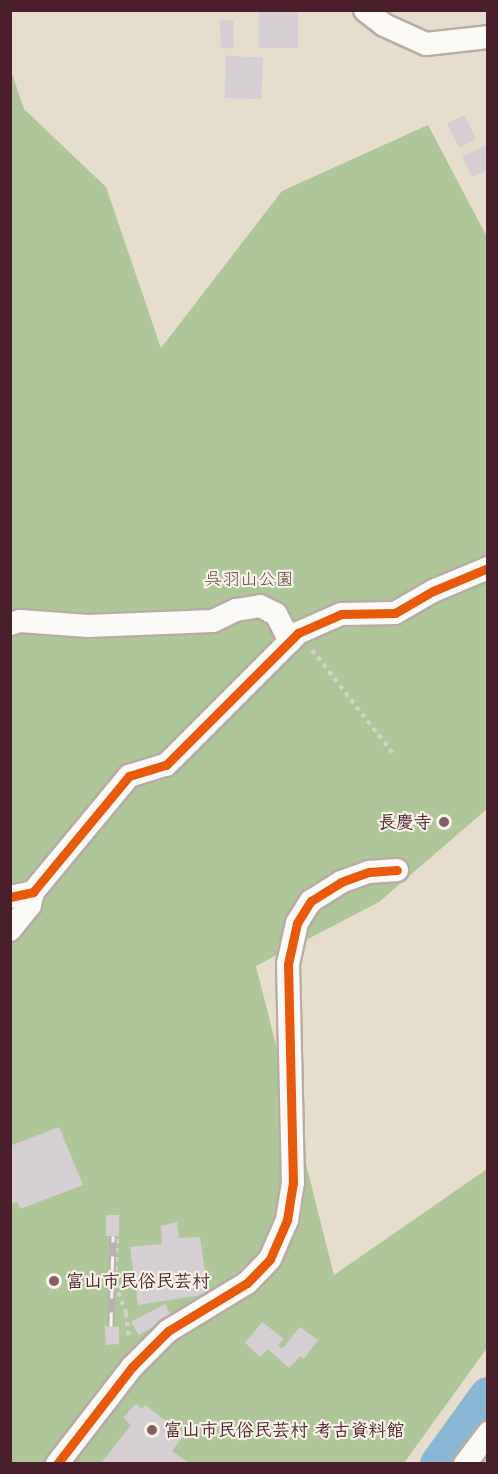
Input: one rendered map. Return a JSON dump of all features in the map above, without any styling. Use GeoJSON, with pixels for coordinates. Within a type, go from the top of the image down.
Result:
{"type":"FeatureCollection","features":[{"type":"Feature","properties":{"kind":"street"},"geometry":{"type":"LineString","coordinates":[[365,10],[384,25],[426,44],[488,37]]}},
{"type":"Feature","properties":{"kind":"street"},"geometry":{"type":"LineString","coordinates":[[10,930],[30,905],[33,892],[129,776],[166,765],[294,638],[341,614],[394,613],[488,568]]}},
{"type":"Feature","properties":{"kind":"street"},"geometry":{"type":"LineString","coordinates":[[10,624],[20,621],[88,626],[213,621],[236,610],[260,606],[276,614],[294,638]]}},
{"type":"Feature","properties":{"kind":"street"},"geometry":{"type":"LineString","coordinates":[[57,1464],[131,1358],[168,1331],[247,1282],[270,1259],[287,1220],[293,1183],[288,964],[297,923],[311,901],[341,882],[369,872],[397,870]]}},
{"type":"Feature","properties":{"kind":"street"},"geometry":{"type":"LineString","coordinates":[[10,897],[33,892]]}},
{"type":"Feature","properties":{"kind":"street"},"geometry":{"type":"LineString","coordinates":[[465,1464],[488,1433]]}},
{"type":"Feature","properties":{"kind":"path"},"geometry":{"type":"LineString","coordinates":[[294,638],[395,756]]}},
{"type":"Feature","properties":{"kind":"path"},"geometry":{"type":"LineString","coordinates":[[117,1239],[115,1284],[126,1313],[131,1358]]}},
{"type":"Feature","properties":{"kind":"green space","name":"呉羽山公園"},"geometry":{"type":"Polygon","coordinates":[[[10,68],[24,109],[106,187],[161,348],[282,191],[428,125],[487,237],[487,809],[379,902],[256,966],[334,1275],[487,1169],[487,1348],[404,1463],[11,1463],[10,68]]]}},
{"type":"Feature","properties":{"kind":"building"},"geometry":{"type":"Polygon","coordinates":[[[259,10],[298,10],[298,48],[259,48],[259,10]]]}},
{"type":"Feature","properties":{"kind":"building"},"geometry":{"type":"Polygon","coordinates":[[[220,20],[233,20],[234,48],[221,48],[220,20]]]}},
{"type":"Feature","properties":{"kind":"building"},"geometry":{"type":"Polygon","coordinates":[[[226,56],[263,57],[262,99],[225,98],[226,56]]]}},
{"type":"Feature","properties":{"kind":"building"},"geometry":{"type":"Polygon","coordinates":[[[464,115],[476,139],[459,148],[447,124],[464,115]]]}},
{"type":"Feature","properties":{"kind":"building"},"geometry":{"type":"Polygon","coordinates":[[[488,145],[488,170],[472,177],[462,156],[488,145]]]}},
{"type":"Feature","properties":{"kind":"building"},"geometry":{"type":"Polygon","coordinates":[[[59,1127],[83,1185],[20,1209],[18,1202],[10,1204],[10,1146],[59,1127]]]}},
{"type":"Feature","properties":{"kind":"building"},"geometry":{"type":"Polygon","coordinates":[[[106,1215],[119,1215],[119,1236],[106,1236],[106,1215]]]}},
{"type":"Feature","properties":{"kind":"building"},"geometry":{"type":"Polygon","coordinates":[[[177,1222],[179,1238],[200,1237],[208,1294],[138,1305],[130,1247],[162,1244],[161,1226],[177,1222]]]}},
{"type":"Feature","properties":{"kind":"building"},"geometry":{"type":"Polygon","coordinates":[[[165,1304],[172,1317],[138,1335],[131,1322],[165,1304]]]}},
{"type":"Feature","properties":{"kind":"building"},"geometry":{"type":"Polygon","coordinates":[[[262,1322],[284,1339],[278,1345],[282,1349],[300,1327],[318,1340],[304,1359],[300,1356],[289,1368],[268,1349],[260,1357],[245,1343],[262,1322]]]}},
{"type":"Feature","properties":{"kind":"building"},"geometry":{"type":"Polygon","coordinates":[[[105,1326],[119,1327],[119,1344],[106,1345],[105,1326]]]}},
{"type":"Feature","properties":{"kind":"building","name":"富山市民俗民芸村 考古資料館"},"geometry":{"type":"Polygon","coordinates":[[[136,1404],[142,1409],[145,1405],[184,1435],[172,1451],[190,1464],[102,1462],[131,1425],[123,1418],[136,1404]]]}},
{"type":"Feature","properties":{"kind":"waterway"},"geometry":{"type":"LineString","coordinates":[[439,1464],[488,1396]]}},
{"type":"Feature","properties":{"kind":"railway"},"geometry":{"type":"LineString","coordinates":[[111,1326],[113,1236]]}},
{"type":"Feature","properties":{"kind":"cycle path"},"geometry":{"type":"LineString","coordinates":[[10,897],[33,892],[129,776],[166,765],[298,633],[341,614],[395,613],[433,591],[488,568]]}},
{"type":"Feature","properties":{"kind":"cycle path"},"geometry":{"type":"LineString","coordinates":[[57,1464],[132,1367],[168,1331],[247,1283],[270,1259],[287,1220],[293,1183],[288,964],[297,923],[311,901],[341,882],[369,872],[397,870]]}},
{"type":"Feature","properties":{"kind":"place","name":"長慶寺"},"geometry":{"type":"Point","coordinates":[444,822]}},
{"type":"Feature","properties":{"kind":"place","name":"富山市民俗民芸村"},"geometry":{"type":"Point","coordinates":[54,1281]}},
{"type":"Feature","properties":{"kind":"place","name":"富山市民俗民芸村 考古資料館"},"geometry":{"type":"Point","coordinates":[152,1430]}}]}
